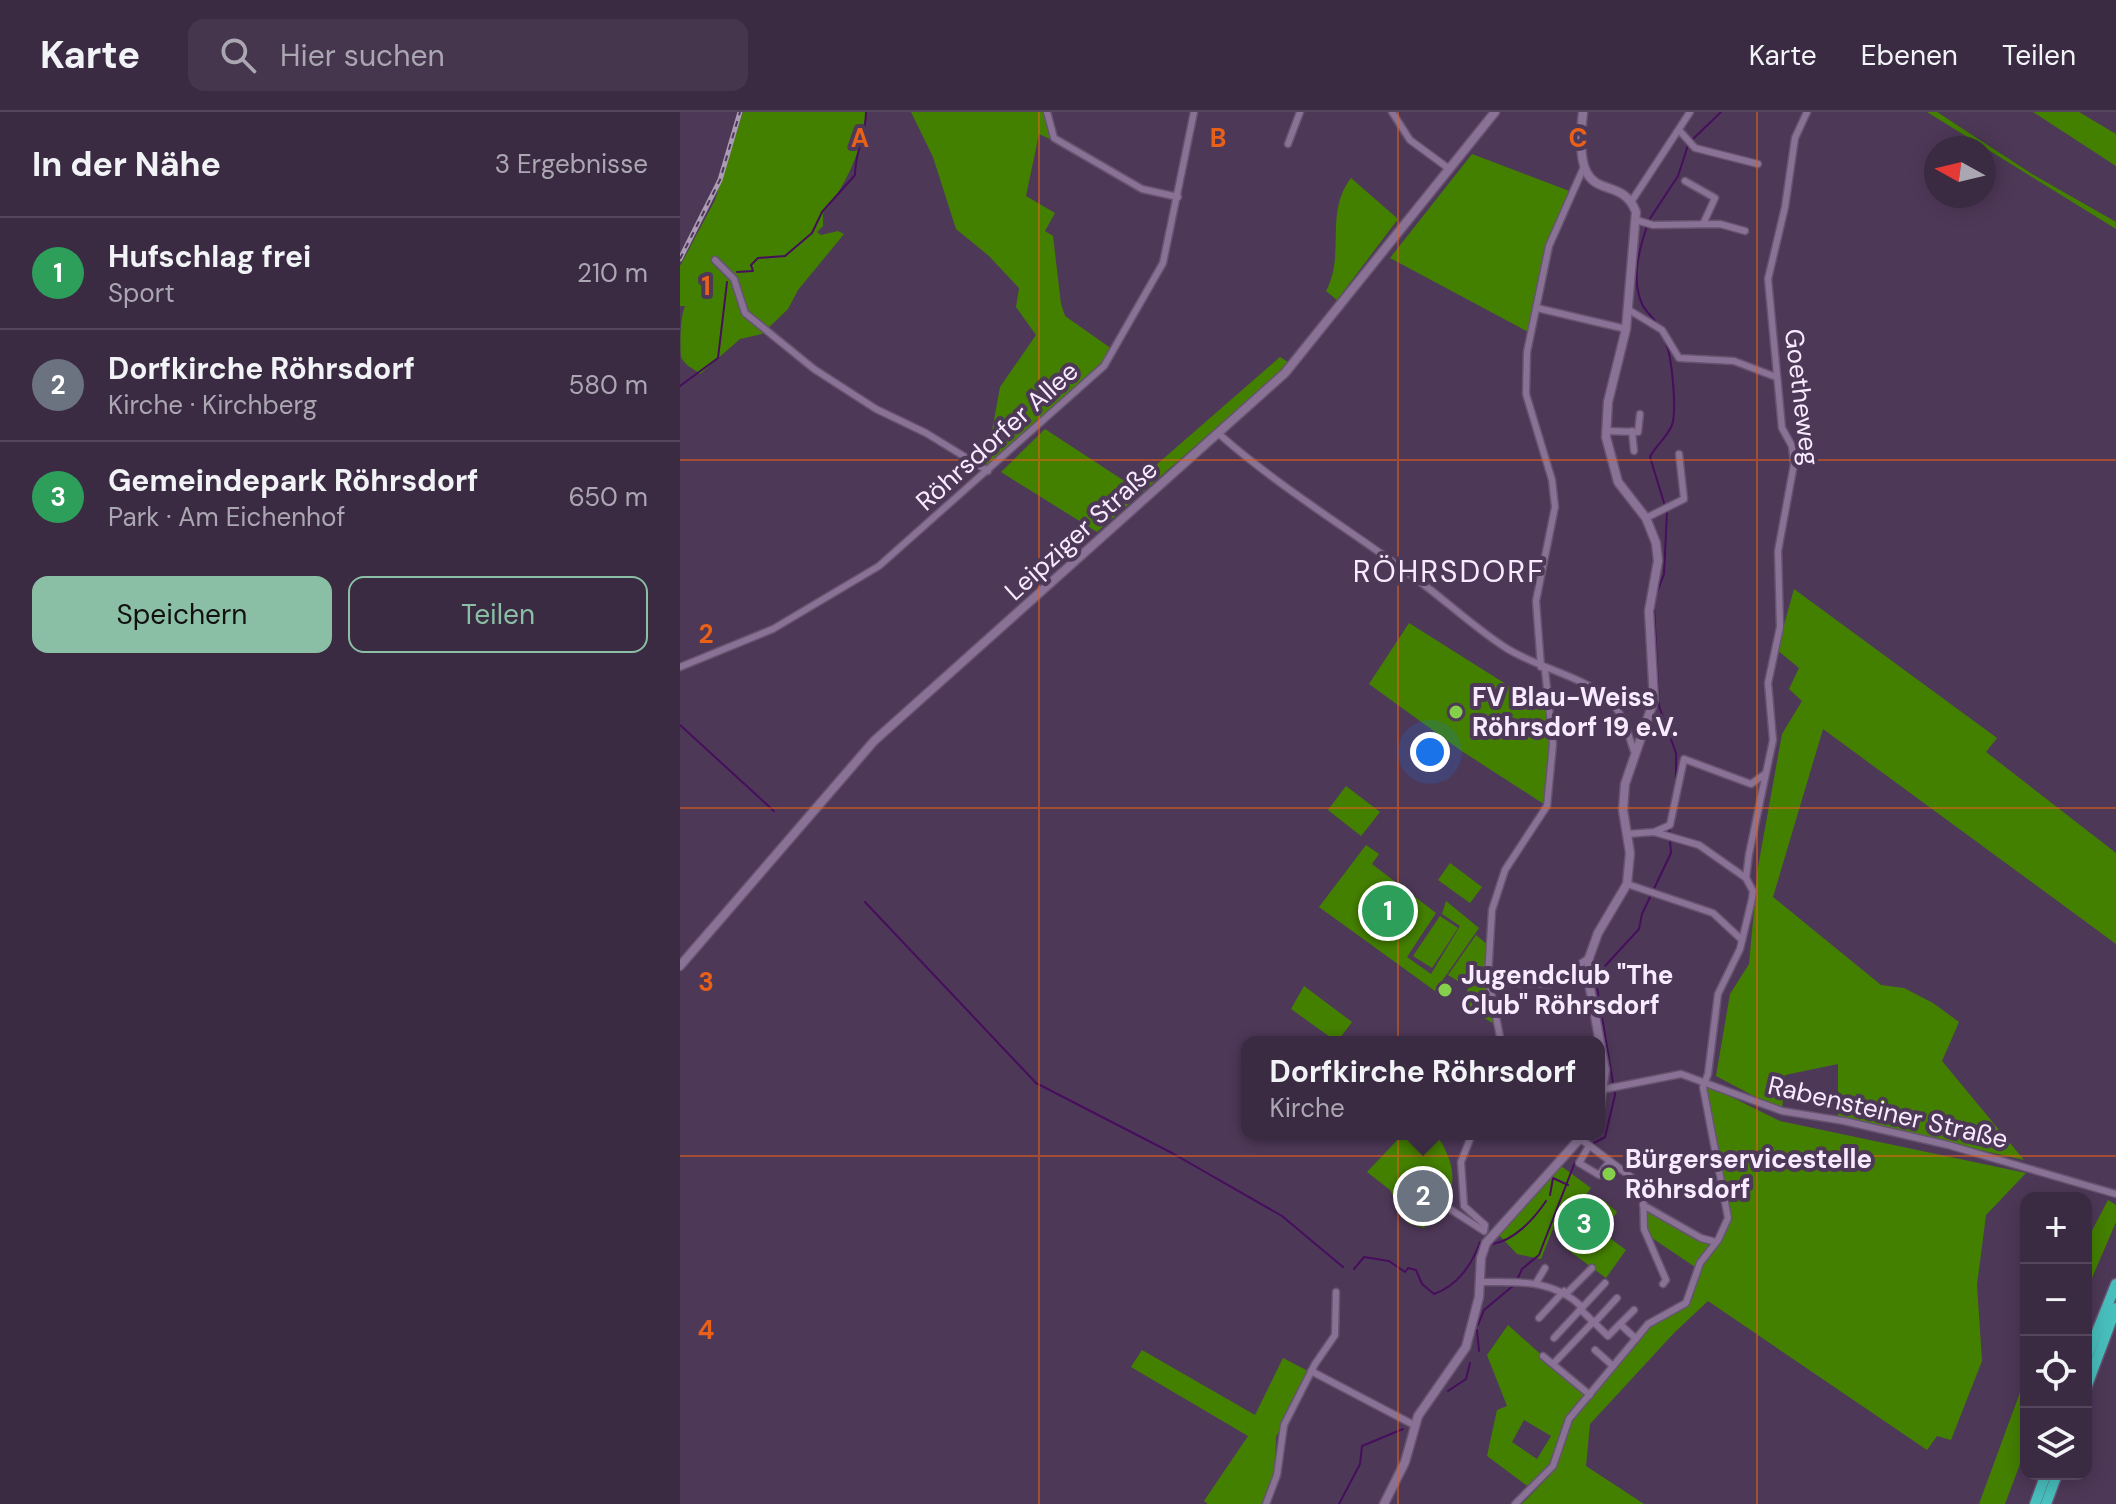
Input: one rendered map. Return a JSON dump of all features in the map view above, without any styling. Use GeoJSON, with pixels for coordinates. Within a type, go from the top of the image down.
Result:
{"type":"FeatureCollection","features":[{"type":"Feature","properties":{"kind":"highway"},"geometry":{"type":"LineString","coordinates":[[2092,1344],[2116,1284]]}},
{"type":"Feature","properties":{"kind":"highway"},"geometry":{"type":"LineString","coordinates":[[2092,1372],[2116,1308]]}},
{"type":"Feature","properties":{"kind":"highway"},"geometry":{"type":"LineString","coordinates":[[2035,1504],[2044,1480]]}},
{"type":"Feature","properties":{"kind":"highway"},"geometry":{"type":"LineString","coordinates":[[2046,1504],[2055,1480]]}},
{"type":"Feature","properties":{"kind":"street"},"geometry":{"type":"LineString","coordinates":[[1047,112],[1054,138],[1142,189],[1178,197]]}},
{"type":"Feature","properties":{"kind":"street","name":"Röhrsdorfer Allee"},"geometry":{"type":"LineString","coordinates":[[680,667],[773,629],[854,583],[902,548],[1111,357],[1160,272],[1194,112]]}},
{"type":"Feature","properties":{"kind":"street"},"geometry":{"type":"LineString","coordinates":[[1288,144],[1300,112]]}},
{"type":"Feature","properties":{"kind":"street"},"geometry":{"type":"LineString","coordinates":[[1392,112],[1410,140],[1448,168]]}},
{"type":"Feature","properties":{"kind":"street","name":"Leipziger Straße"},"geometry":{"type":"LineString","coordinates":[[680,966],[874,741],[1285,373],[1495,112]]}},
{"type":"Feature","properties":{"kind":"street"},"geometry":{"type":"LineString","coordinates":[[1500,1036],[1489,982],[1491,923],[1500,881],[1547,806],[1553,744],[1536,601],[1555,507],[1552,480],[1526,394],[1527,352],[1549,246],[1583,169],[1580,140],[1583,112]]}},
{"type":"Feature","properties":{"kind":"street"},"geometry":{"type":"LineString","coordinates":[[1631,202],[1690,112]]}},
{"type":"Feature","properties":{"kind":"street","name":"Goetheweg"},"geometry":{"type":"LineString","coordinates":[[1515,1504],[1553,1466],[1560,1452],[1564,1428],[1648,1324],[1686,1303],[1700,1263],[1716,1242],[1728,1212],[1703,1094],[1718,994],[1742,940],[1753,891],[1746,878],[1773,740],[1769,669],[1781,619],[1777,583],[1778,551],[1794,464],[1792,446],[1784,436],[1776,377],[1769,268],[1785,207],[1795,138],[1807,112]]}},
{"type":"Feature","properties":{"kind":"street"},"geometry":{"type":"LineString","coordinates":[[1679,130],[1690,142],[1758,164]]}},
{"type":"Feature","properties":{"kind":"street"},"geometry":{"type":"LineString","coordinates":[[1583,169],[1596,186],[1622,195],[1631,202],[1644,222],[1626,329],[1608,402],[1606,431],[1614,474],[1646,518],[1657,552],[1649,611],[1654,700],[1634,751],[1623,802],[1630,861],[1627,884],[1598,933],[1589,958],[1589,983],[1600,1036]]}},
{"type":"Feature","properties":{"kind":"street"},"geometry":{"type":"LineString","coordinates":[[1685,181],[1715,198],[1704,222]]}},
{"type":"Feature","properties":{"kind":"street"},"geometry":{"type":"LineString","coordinates":[[1622,195],[1640,185]]}},
{"type":"Feature","properties":{"kind":"street"},"geometry":{"type":"LineString","coordinates":[[1644,222],[1704,222],[1745,231]]}},
{"type":"Feature","properties":{"kind":"street"},"geometry":{"type":"LineString","coordinates":[[715,260],[734,279],[745,313],[814,369],[876,409],[926,433],[988,471]]}},
{"type":"Feature","properties":{"kind":"street"},"geometry":{"type":"LineString","coordinates":[[1537,308],[1626,329]]}},
{"type":"Feature","properties":{"kind":"street"},"geometry":{"type":"LineString","coordinates":[[1629,310],[1659,328],[1679,358],[1734,361],[1776,377]]}},
{"type":"Feature","properties":{"kind":"street"},"geometry":{"type":"LineString","coordinates":[[1606,431],[1638,432],[1640,414]]}},
{"type":"Feature","properties":{"kind":"street"},"geometry":{"type":"LineString","coordinates":[[1632,431],[1634,451]]}},
{"type":"Feature","properties":{"kind":"street"},"geometry":{"type":"LineString","coordinates":[[1219,434],[1288,490],[1412,576],[1504,647],[1601,693],[1614,704],[1625,723],[1634,751]]}},
{"type":"Feature","properties":{"kind":"street"},"geometry":{"type":"LineString","coordinates":[[1646,518],[1684,499],[1679,454]]}},
{"type":"Feature","properties":{"kind":"street"},"geometry":{"type":"LineString","coordinates":[[1668,831],[1684,759],[1751,784],[1761,796]]}},
{"type":"Feature","properties":{"kind":"street"},"geometry":{"type":"LineString","coordinates":[[1751,784],[1766,773]]}},
{"type":"Feature","properties":{"kind":"street"},"geometry":{"type":"LineString","coordinates":[[1627,834],[1668,831],[1699,845],[1746,878]]}},
{"type":"Feature","properties":{"kind":"street"},"geometry":{"type":"LineString","coordinates":[[1627,884],[1713,913],[1742,940]]}},
{"type":"Feature","properties":{"kind":"street"},"geometry":{"type":"LineString","coordinates":[[1489,982],[1551,984],[1589,958]]}},
{"type":"Feature","properties":{"kind":"street"},"geometry":{"type":"LineString","coordinates":[[1605,1063],[1610,1089],[1605,1100]]}},
{"type":"Feature","properties":{"kind":"street","name":"Rabensteiner Straße"},"geometry":{"type":"LineString","coordinates":[[1610,1089],[1673,1073],[1706,1081],[1782,1111],[1844,1121],[1962,1149],[2116,1194]]}},
{"type":"Feature","properties":{"kind":"street"},"geometry":{"type":"LineString","coordinates":[[1470,1140],[1460,1169],[1464,1206],[1485,1225],[1487,1233]]}},
{"type":"Feature","properties":{"kind":"street"},"geometry":{"type":"LineString","coordinates":[[1384,1504],[1405,1462],[1414,1425],[1463,1353],[1481,1282],[1482,1251],[1487,1233],[1574,1140]]}},
{"type":"Feature","properties":{"kind":"street"},"geometry":{"type":"LineString","coordinates":[[1584,1140],[1643,1186],[1644,1229],[1666,1280],[1663,1284]]}},
{"type":"Feature","properties":{"kind":"street"},"geometry":{"type":"LineString","coordinates":[[1589,1146],[1579,1163],[1599,1175],[1610,1161]]}},
{"type":"Feature","properties":{"kind":"street"},"geometry":{"type":"LineString","coordinates":[[1432,1186],[1442,1204],[1487,1233]]}},
{"type":"Feature","properties":{"kind":"street"},"geometry":{"type":"LineString","coordinates":[[1430,1207],[1442,1204]]}},
{"type":"Feature","properties":{"kind":"street"},"geometry":{"type":"LineString","coordinates":[[1643,1205],[1701,1238],[1716,1242]]}},
{"type":"Feature","properties":{"kind":"street"},"geometry":{"type":"LineString","coordinates":[[1536,1283],[1545,1268]]}},
{"type":"Feature","properties":{"kind":"street"},"geometry":{"type":"LineString","coordinates":[[1539,1318],[1592,1268]]}},
{"type":"Feature","properties":{"kind":"street"},"geometry":{"type":"LineString","coordinates":[[1481,1282],[1536,1283],[1566,1292],[1608,1336],[1634,1310]]}},
{"type":"Feature","properties":{"kind":"street"},"geometry":{"type":"LineString","coordinates":[[1554,1338],[1605,1283]]}},
{"type":"Feature","properties":{"kind":"street"},"geometry":{"type":"LineString","coordinates":[[1266,1504],[1277,1475],[1284,1425],[1311,1371],[1335,1335],[1336,1292]]}},
{"type":"Feature","properties":{"kind":"street"},"geometry":{"type":"LineString","coordinates":[[1554,1363],[1617,1298]]}},
{"type":"Feature","properties":{"kind":"street"},"geometry":{"type":"LineString","coordinates":[[1620,1324],[1636,1339]]}},
{"type":"Feature","properties":{"kind":"street"},"geometry":{"type":"LineString","coordinates":[[1595,1350],[1613,1366]]}},
{"type":"Feature","properties":{"kind":"street"},"geometry":{"type":"LineString","coordinates":[[1543,1356],[1590,1395]]}},
{"type":"Feature","properties":{"kind":"street"},"geometry":{"type":"LineString","coordinates":[[1311,1371],[1414,1425]]}},
{"type":"Feature","properties":{"kind":"green space"},"geometry":{"type":"Polygon","coordinates":[[[743,112],[866,112],[862,137],[852,166],[823,213],[823,226],[817,232],[821,235],[838,231],[844,234],[798,290],[788,309],[762,334],[740,339],[700,374],[681,357],[681,324],[685,306],[680,306],[680,266],[715,200],[743,112]]]}},
{"type":"Feature","properties":{"kind":"green space"},"geometry":{"type":"Polygon","coordinates":[[[911,112],[1044,112],[1052,140],[1039,134],[1026,196],[1055,213],[1045,231],[1053,236],[1065,316],[1112,349],[1102,362],[987,466],[969,455],[992,431],[1000,387],[1036,335],[1016,307],[1019,288],[989,256],[956,229],[933,157],[911,112]]]}},
{"type":"Feature","properties":{"kind":"green space"},"geometry":{"type":"Polygon","coordinates":[[[1927,112],[1937,112],[1974,136],[1966,136],[1927,112]]]}},
{"type":"Feature","properties":{"kind":"green space"},"geometry":{"type":"Polygon","coordinates":[[[2033,112],[2079,112],[2116,134],[2116,166],[2033,112]]]}},
{"type":"Feature","properties":{"kind":"green space"},"geometry":{"type":"Polygon","coordinates":[[[1996,151],[2116,222],[2116,229],[1996,155],[1996,151]]]}},
{"type":"Feature","properties":{"kind":"green space"},"geometry":{"type":"Polygon","coordinates":[[[1472,154],[1572,192],[1549,246],[1532,334],[1390,258],[1472,154]]]}},
{"type":"Feature","properties":{"kind":"green space"},"geometry":{"type":"Polygon","coordinates":[[[1351,178],[1398,219],[1337,300],[1326,291],[1335,263],[1339,205],[1351,178]]]}},
{"type":"Feature","properties":{"kind":"green space"},"geometry":{"type":"Polygon","coordinates":[[[1280,357],[1288,362],[1275,376],[1097,532],[1001,472],[1045,429],[1132,486],[1280,357]]]}},
{"type":"Feature","properties":{"kind":"green space"},"geometry":{"type":"Polygon","coordinates":[[[1794,589],[1997,738],[1986,752],[2116,853],[2116,944],[1823,729],[1773,897],[1881,985],[1904,988],[1933,1003],[1959,1022],[1942,1061],[2024,1160],[1838,1118],[1838,1064],[1785,1075],[1782,1111],[1716,1076],[1730,994],[1749,964],[1758,867],[1782,734],[1802,701],[1789,689],[1799,668],[1777,650],[1794,589]]]}},
{"type":"Feature","properties":{"kind":"green space"},"geometry":{"type":"Polygon","coordinates":[[[1409,623],[1550,712],[1553,744],[1547,806],[1460,750],[1369,684],[1409,623]]]}},
{"type":"Feature","properties":{"kind":"green space"},"geometry":{"type":"Polygon","coordinates":[[[1346,786],[1380,812],[1361,836],[1328,810],[1346,786]]]}},
{"type":"Feature","properties":{"kind":"green space"},"geometry":{"type":"Polygon","coordinates":[[[1366,845],[1379,854],[1372,864],[1436,913],[1407,957],[1431,974],[1460,926],[1442,914],[1446,901],[1479,928],[1435,991],[1319,907],[1366,845]]]}},
{"type":"Feature","properties":{"kind":"green space"},"geometry":{"type":"Polygon","coordinates":[[[1450,863],[1482,887],[1470,903],[1438,880],[1450,863]]]}},
{"type":"Feature","properties":{"kind":"green space"},"geometry":{"type":"Polygon","coordinates":[[[1440,916],[1458,928],[1432,968],[1413,956],[1440,916]]]}},
{"type":"Feature","properties":{"kind":"green space"},"geometry":{"type":"Polygon","coordinates":[[[1476,935],[1488,945],[1484,980],[1461,983],[1448,975],[1476,935]]]}},
{"type":"Feature","properties":{"kind":"green space"},"geometry":{"type":"Polygon","coordinates":[[[1304,986],[1352,1022],[1342,1036],[1329,1036],[1291,1009],[1304,986]]]}},
{"type":"Feature","properties":{"kind":"green space"},"geometry":{"type":"Polygon","coordinates":[[[1469,986],[1488,987],[1496,1025],[1462,1005],[1469,986]]]}},
{"type":"Feature","properties":{"kind":"green space"},"geometry":{"type":"Polygon","coordinates":[[[1707,1085],[1780,1121],[2026,1173],[1986,1215],[1977,1285],[1982,1361],[1951,1440],[1937,1436],[1927,1450],[1708,1301],[1590,1424],[1586,1466],[1644,1504],[1522,1504],[1553,1472],[1567,1428],[1586,1404],[1654,1323],[1685,1307],[1693,1297],[1701,1266],[1731,1215],[1705,1093],[1707,1085]]]}},
{"type":"Feature","properties":{"kind":"green space"},"geometry":{"type":"Polygon","coordinates":[[[1397,1140],[1439,1140],[1451,1165],[1450,1194],[1436,1217],[1424,1228],[1408,1223],[1390,1190],[1367,1172],[1397,1140]]]}},
{"type":"Feature","properties":{"kind":"green space"},"geometry":{"type":"Polygon","coordinates":[[[1561,1166],[1591,1188],[1586,1195],[1598,1204],[1602,1199],[1617,1212],[1606,1228],[1607,1236],[1626,1250],[1606,1278],[1564,1247],[1570,1234],[1556,1221],[1541,1259],[1517,1254],[1498,1234],[1561,1166]]]}},
{"type":"Feature","properties":{"kind":"green space"},"geometry":{"type":"Polygon","coordinates":[[[2108,1200],[2116,1205],[2116,1222],[2092,1278],[2092,1264],[2092,1231],[2108,1200]]]}},
{"type":"Feature","properties":{"kind":"green space"},"geometry":{"type":"Polygon","coordinates":[[[1645,1208],[1712,1244],[1695,1267],[1652,1238],[1646,1229],[1645,1208]]]}},
{"type":"Feature","properties":{"kind":"green space"},"geometry":{"type":"Polygon","coordinates":[[[1508,1325],[1586,1395],[1565,1419],[1551,1464],[1530,1488],[1487,1456],[1497,1410],[1507,1406],[1487,1355],[1508,1325]],[[1524,1420],[1512,1442],[1537,1459],[1551,1436],[1524,1420]]]}},
{"type":"Feature","properties":{"kind":"green space"},"geometry":{"type":"Polygon","coordinates":[[[1142,1350],[1255,1415],[1283,1358],[1310,1372],[1276,1437],[1275,1469],[1262,1504],[1208,1504],[1204,1501],[1248,1436],[1131,1367],[1142,1350]]]}},
{"type":"Feature","properties":{"kind":"green space"},"geometry":{"type":"Polygon","coordinates":[[[2020,1392],[2020,1464],[2005,1504],[1979,1504],[2020,1392]]]}},
{"type":"Feature","properties":{"kind":"waterway"},"geometry":{"type":"LineString","coordinates":[[737,272],[753,271],[751,265],[758,258],[785,256],[812,233],[822,212],[855,175],[866,112]]}},
{"type":"Feature","properties":{"kind":"waterway"},"geometry":{"type":"LineString","coordinates":[[1692,140],[1721,112]]}},
{"type":"Feature","properties":{"kind":"waterway"},"geometry":{"type":"LineString","coordinates":[[1649,220],[1678,176],[1688,145]]}},
{"type":"Feature","properties":{"kind":"waterway"},"geometry":{"type":"LineString","coordinates":[[1647,226],[1639,255],[1637,285],[1642,304],[1657,324]]}},
{"type":"Feature","properties":{"kind":"waterway"},"geometry":{"type":"LineString","coordinates":[[680,386],[718,358],[727,282]]}},
{"type":"Feature","properties":{"kind":"waterway"},"geometry":{"type":"LineString","coordinates":[[1665,341],[1672,370],[1673,418],[1670,430],[1650,457],[1665,506]]}},
{"type":"Feature","properties":{"kind":"waterway"},"geometry":{"type":"LineString","coordinates":[[1657,592],[1664,574],[1667,512]]}},
{"type":"Feature","properties":{"kind":"waterway"},"geometry":{"type":"LineString","coordinates":[[1654,606],[1659,706],[1676,753],[1676,784]]}},
{"type":"Feature","properties":{"kind":"waterway"},"geometry":{"type":"LineString","coordinates":[[680,725],[774,811]]}},
{"type":"Feature","properties":{"kind":"waterway"},"geometry":{"type":"LineString","coordinates":[[1605,1137],[1615,1095],[1597,987],[1605,966],[1639,929],[1642,914],[1671,853],[1669,829]]}},
{"type":"Feature","properties":{"kind":"waterway"},"geometry":{"type":"LineString","coordinates":[[865,902],[1036,1083],[1172,1153],[1282,1216],[1343,1267]]}},
{"type":"Feature","properties":{"kind":"waterway"},"geometry":{"type":"LineString","coordinates":[[1594,1143],[1600,1140]]}},
{"type":"Feature","properties":{"kind":"waterway"},"geometry":{"type":"LineString","coordinates":[[1517,1280],[1522,1269],[1539,1255],[1575,1162]]}},
{"type":"Feature","properties":{"kind":"waterway"},"geometry":{"type":"LineString","coordinates":[[1550,1195],[1553,1178],[1568,1185]]}},
{"type":"Feature","properties":{"kind":"waterway"},"geometry":{"type":"LineString","coordinates":[[1492,1244],[1508,1239],[1523,1228],[1546,1201]]}},
{"type":"Feature","properties":{"kind":"waterway"},"geometry":{"type":"LineString","coordinates":[[1354,1269],[1364,1257],[1389,1261],[1405,1272],[1408,1268],[1416,1270],[1422,1284],[1434,1294],[1450,1286],[1463,1274],[1480,1242]]}},
{"type":"Feature","properties":{"kind":"waterway"},"geometry":{"type":"LineString","coordinates":[[1478,1325],[1484,1310],[1514,1285]]}},
{"type":"Feature","properties":{"kind":"waterway"},"geometry":{"type":"LineString","coordinates":[[1477,1330],[1479,1351]]}},
{"type":"Feature","properties":{"kind":"waterway"},"geometry":{"type":"LineString","coordinates":[[1448,1391],[1466,1379],[1470,1363]]}},
{"type":"Feature","properties":{"kind":"waterway"},"geometry":{"type":"LineString","coordinates":[[1339,1504],[1360,1464],[1362,1446],[1403,1429]]}},
{"type":"Feature","properties":{"kind":"railway"},"geometry":{"type":"LineString","coordinates":[[680,259],[720,180],[740,112]]}},
{"type":"Feature","properties":{"kind":"place","name":"FV Blau-Weiss Röhrsdorf 19 e.V."},"geometry":{"type":"Point","coordinates":[1456,712]}},
{"type":"Feature","properties":{"kind":"place","name":"Hufschlag frei"},"geometry":{"type":"Point","coordinates":[1388,911]}},
{"type":"Feature","properties":{"kind":"place","name":"Jugendclub \"The Club\" Röhrsdorf"},"geometry":{"type":"Point","coordinates":[1445,990]}},
{"type":"Feature","properties":{"kind":"place","name":"Bürgerservicestelle Röhrsdorf"},"geometry":{"type":"Point","coordinates":[1609,1174]}},
{"type":"Feature","properties":{"kind":"place","name":"Dorfkirche Röhrsdorf"},"geometry":{"type":"Point","coordinates":[1423,1196]}},
{"type":"Feature","properties":{"kind":"place","name":"Gemeindepark Röhrsdorf"},"geometry":{"type":"Point","coordinates":[1584,1224]}},
{"type":"Feature","properties":{"kind":"district","name":"RÖHRSDORF"},"geometry":{"type":"Point","coordinates":[1449,571]}}]}
